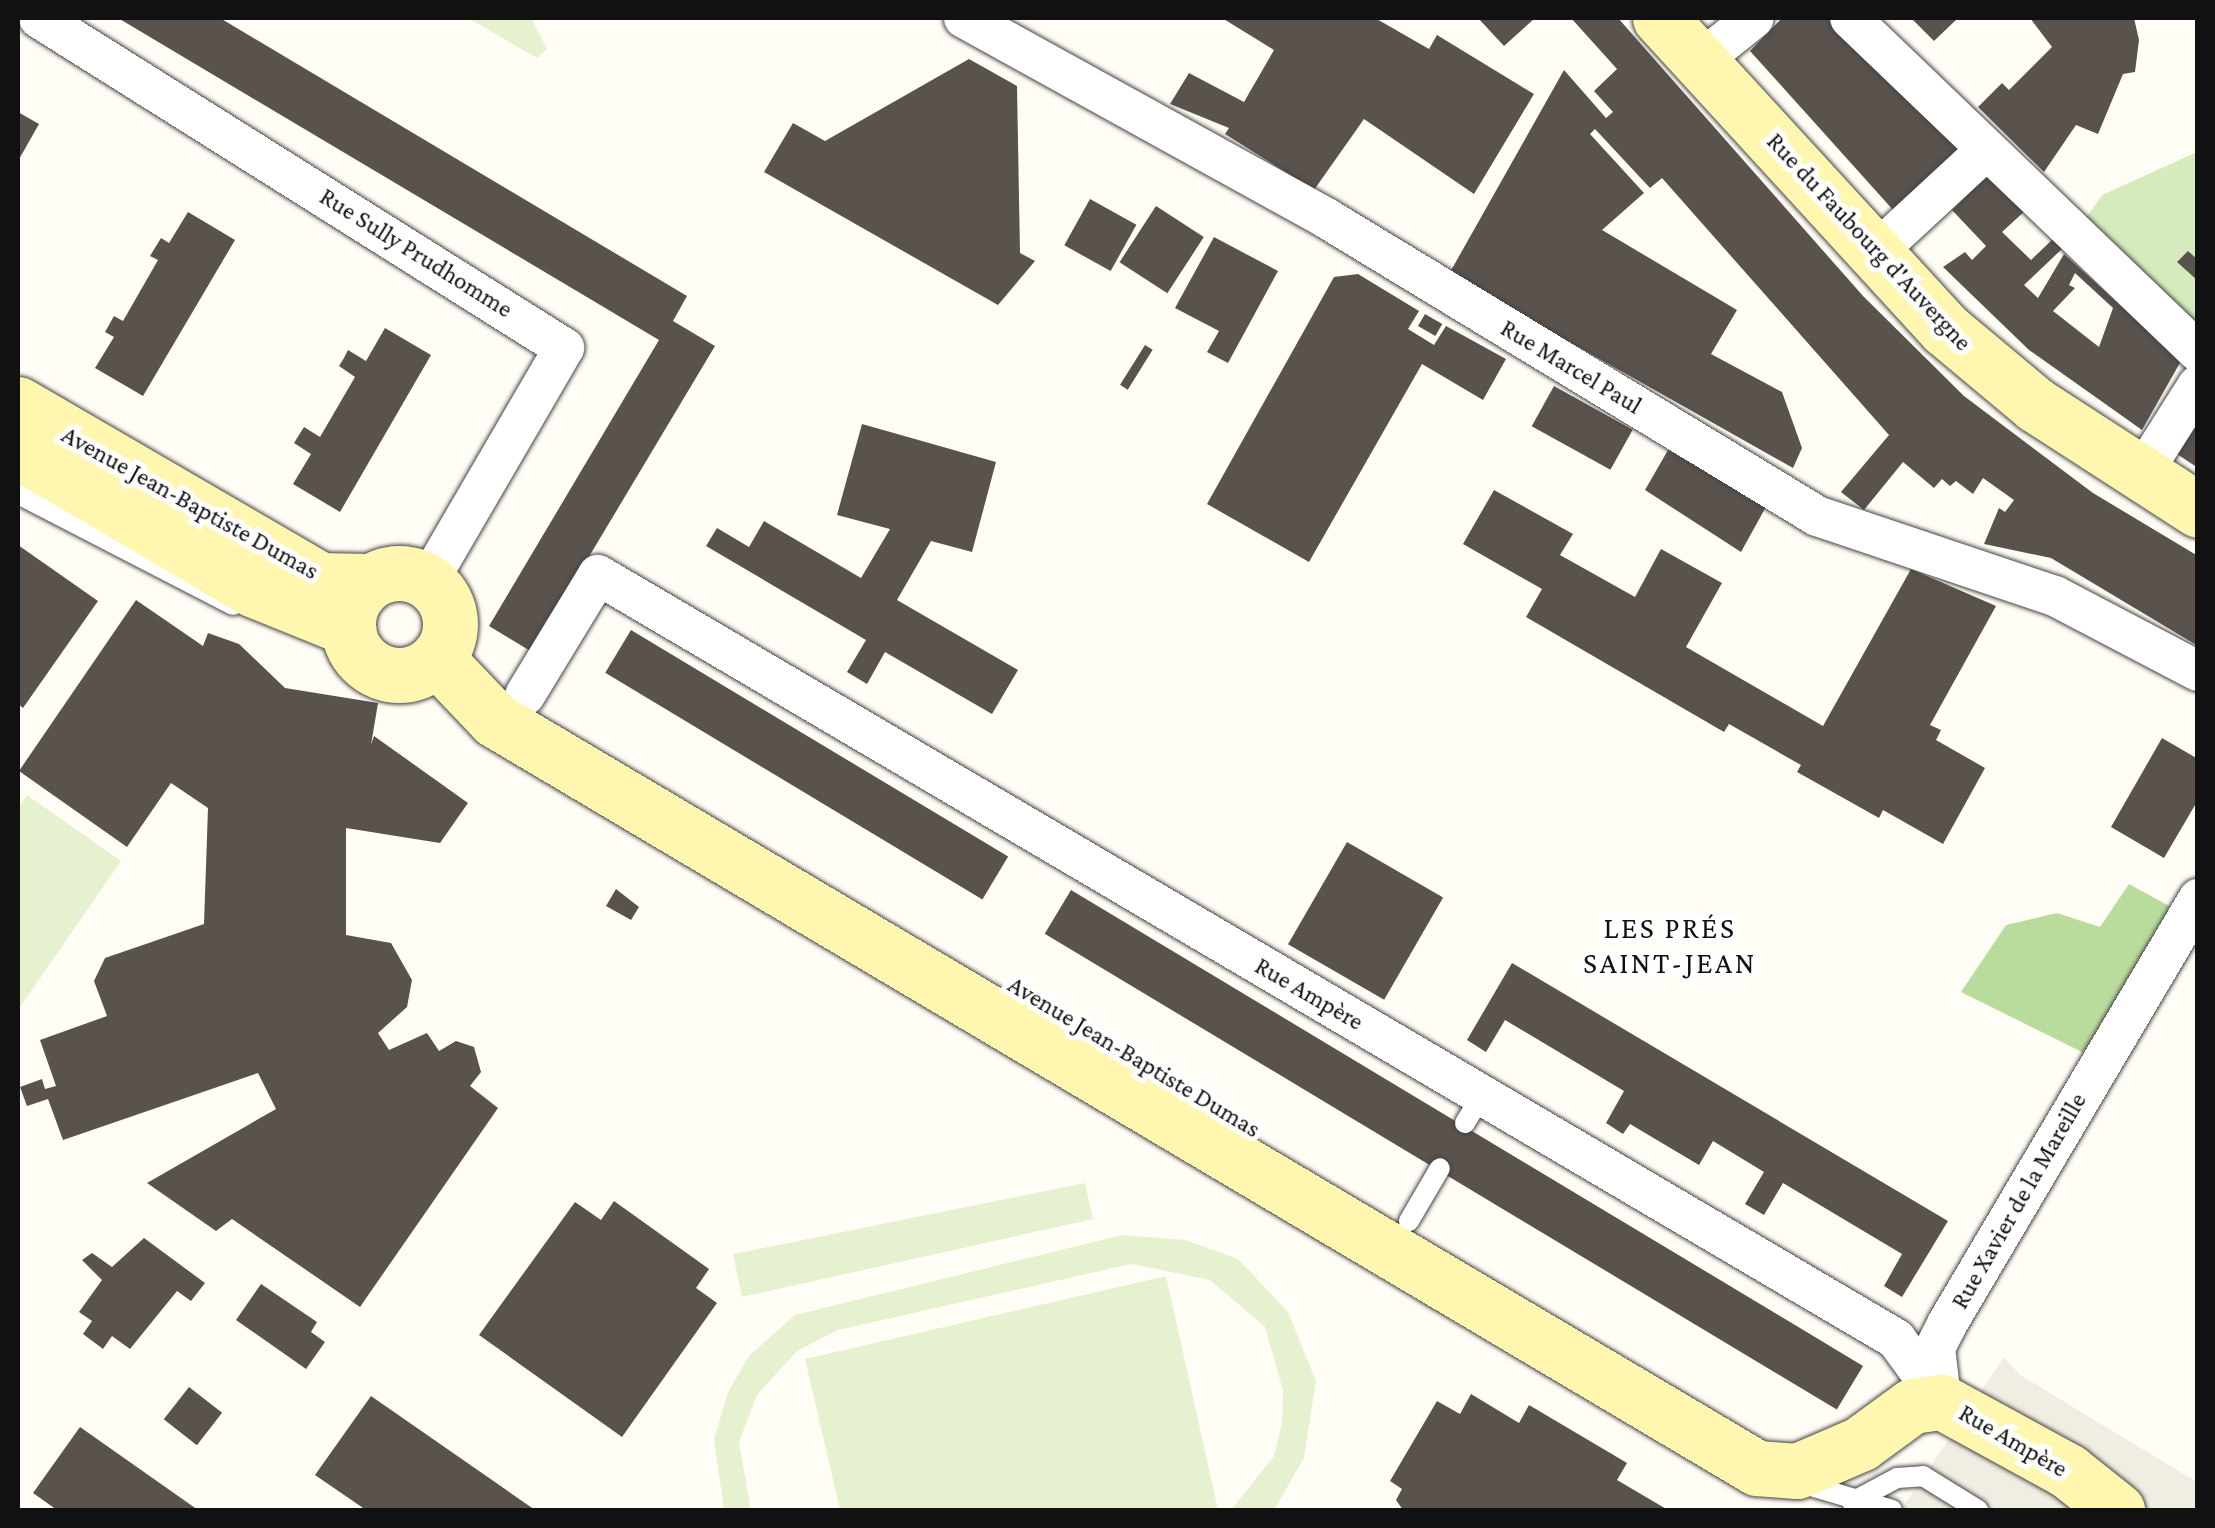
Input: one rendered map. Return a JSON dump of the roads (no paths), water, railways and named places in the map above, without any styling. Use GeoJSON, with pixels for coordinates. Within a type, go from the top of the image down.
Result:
{"type":"FeatureCollection","features":[{"type":"Feature","properties":{"kind":"street","name":"Rue Sully Prudhomme"},"geometry":{"type":"LineString","coordinates":[[39,18],[564,348],[428,580]]}},
{"type":"Feature","properties":{"kind":"street","name":"Rue Marcel Paul"},"geometry":{"type":"LineString","coordinates":[[964,18],[1326,218],[1816,516],[2055,596],[2198,671]]}},
{"type":"Feature","properties":{"kind":"street","name":"Rue du Faubourg d'Auvergne"},"geometry":{"type":"LineString","coordinates":[[1660,18],[1945,330],[2139,478],[2198,510]]}},
{"type":"Feature","properties":{"kind":"street"},"geometry":{"type":"LineString","coordinates":[[1699,62],[1754,18]]}},
{"type":"Feature","properties":{"kind":"street"},"geometry":{"type":"LineString","coordinates":[[1850,18],[2198,352]]}},
{"type":"Feature","properties":{"kind":"street"},"geometry":{"type":"LineString","coordinates":[[1876,252],[1986,150]]}},
{"type":"Feature","properties":{"kind":"street"},"geometry":{"type":"LineString","coordinates":[[2139,478],[2198,385]]}},
{"type":"Feature","properties":{"kind":"street","name":"Avenue Jean-Baptiste Dumas"},"geometry":{"type":"LineString","coordinates":[[18,404],[320,580],[356,617]]}},
{"type":"Feature","properties":{"kind":"street","name":"Avenue Jean-Baptiste Dumas"},"geometry":{"type":"LineString","coordinates":[[18,450],[252,588],[356,617]]}},
{"type":"Feature","properties":{"kind":"street"},"geometry":{"type":"LineString","coordinates":[[392,572],[428,580],[449,606],[443,647],[404,675],[386,673],[356,617],[392,572]]}},
{"type":"Feature","properties":{"kind":"street","name":"Rue Ampère"},"geometry":{"type":"LineString","coordinates":[[525,695],[598,575],[1473,1109],[1896,1338],[1942,1402],[2068,1471],[2117,1510]]}},
{"type":"Feature","properties":{"kind":"street","name":"Avenue Jean-Baptiste Dumas"},"geometry":{"type":"LineString","coordinates":[[443,647],[1753,1428],[1849,1495]]}},
{"type":"Feature","properties":{"kind":"street","name":"Avenue Jean-Baptiste Dumas"},"geometry":{"type":"LineString","coordinates":[[443,647],[495,720],[1757,1468],[1798,1472],[1849,1495]]}},
{"type":"Feature","properties":{"kind":"street","name":"Rue Xavier de la Mareille"},"geometry":{"type":"LineString","coordinates":[[1942,1402],[1934,1358],[1947,1324],[2198,899]]}},
{"type":"Feature","properties":{"kind":"street"},"geometry":{"type":"LineString","coordinates":[[1849,1495],[1912,1406],[1942,1402]]}},
{"type":"Feature","properties":{"kind":"lane"},"geometry":{"type":"LineString","coordinates":[[18,494],[178,584],[356,617]]}},
{"type":"Feature","properties":{"kind":"lane"},"geometry":{"type":"LineString","coordinates":[[1409,1221],[1440,1168]]}},
{"type":"Feature","properties":{"kind":"lane","name":"Avenue Jean-Baptiste Dumas"},"geometry":{"type":"LineString","coordinates":[[1849,1495],[1897,1478],[1923,1476],[1978,1510]]}},
{"type":"Feature","properties":{"kind":"lane","name":"Avenue Jean-Baptiste Dumas"},"geometry":{"type":"LineString","coordinates":[[1849,1495],[1892,1510]]}},
{"type":"Feature","properties":{"kind":"district","name":"LES PRÉS SAINT-JEAN"},"geometry":{"type":"Point","coordinates":[1670,945]}}]}
